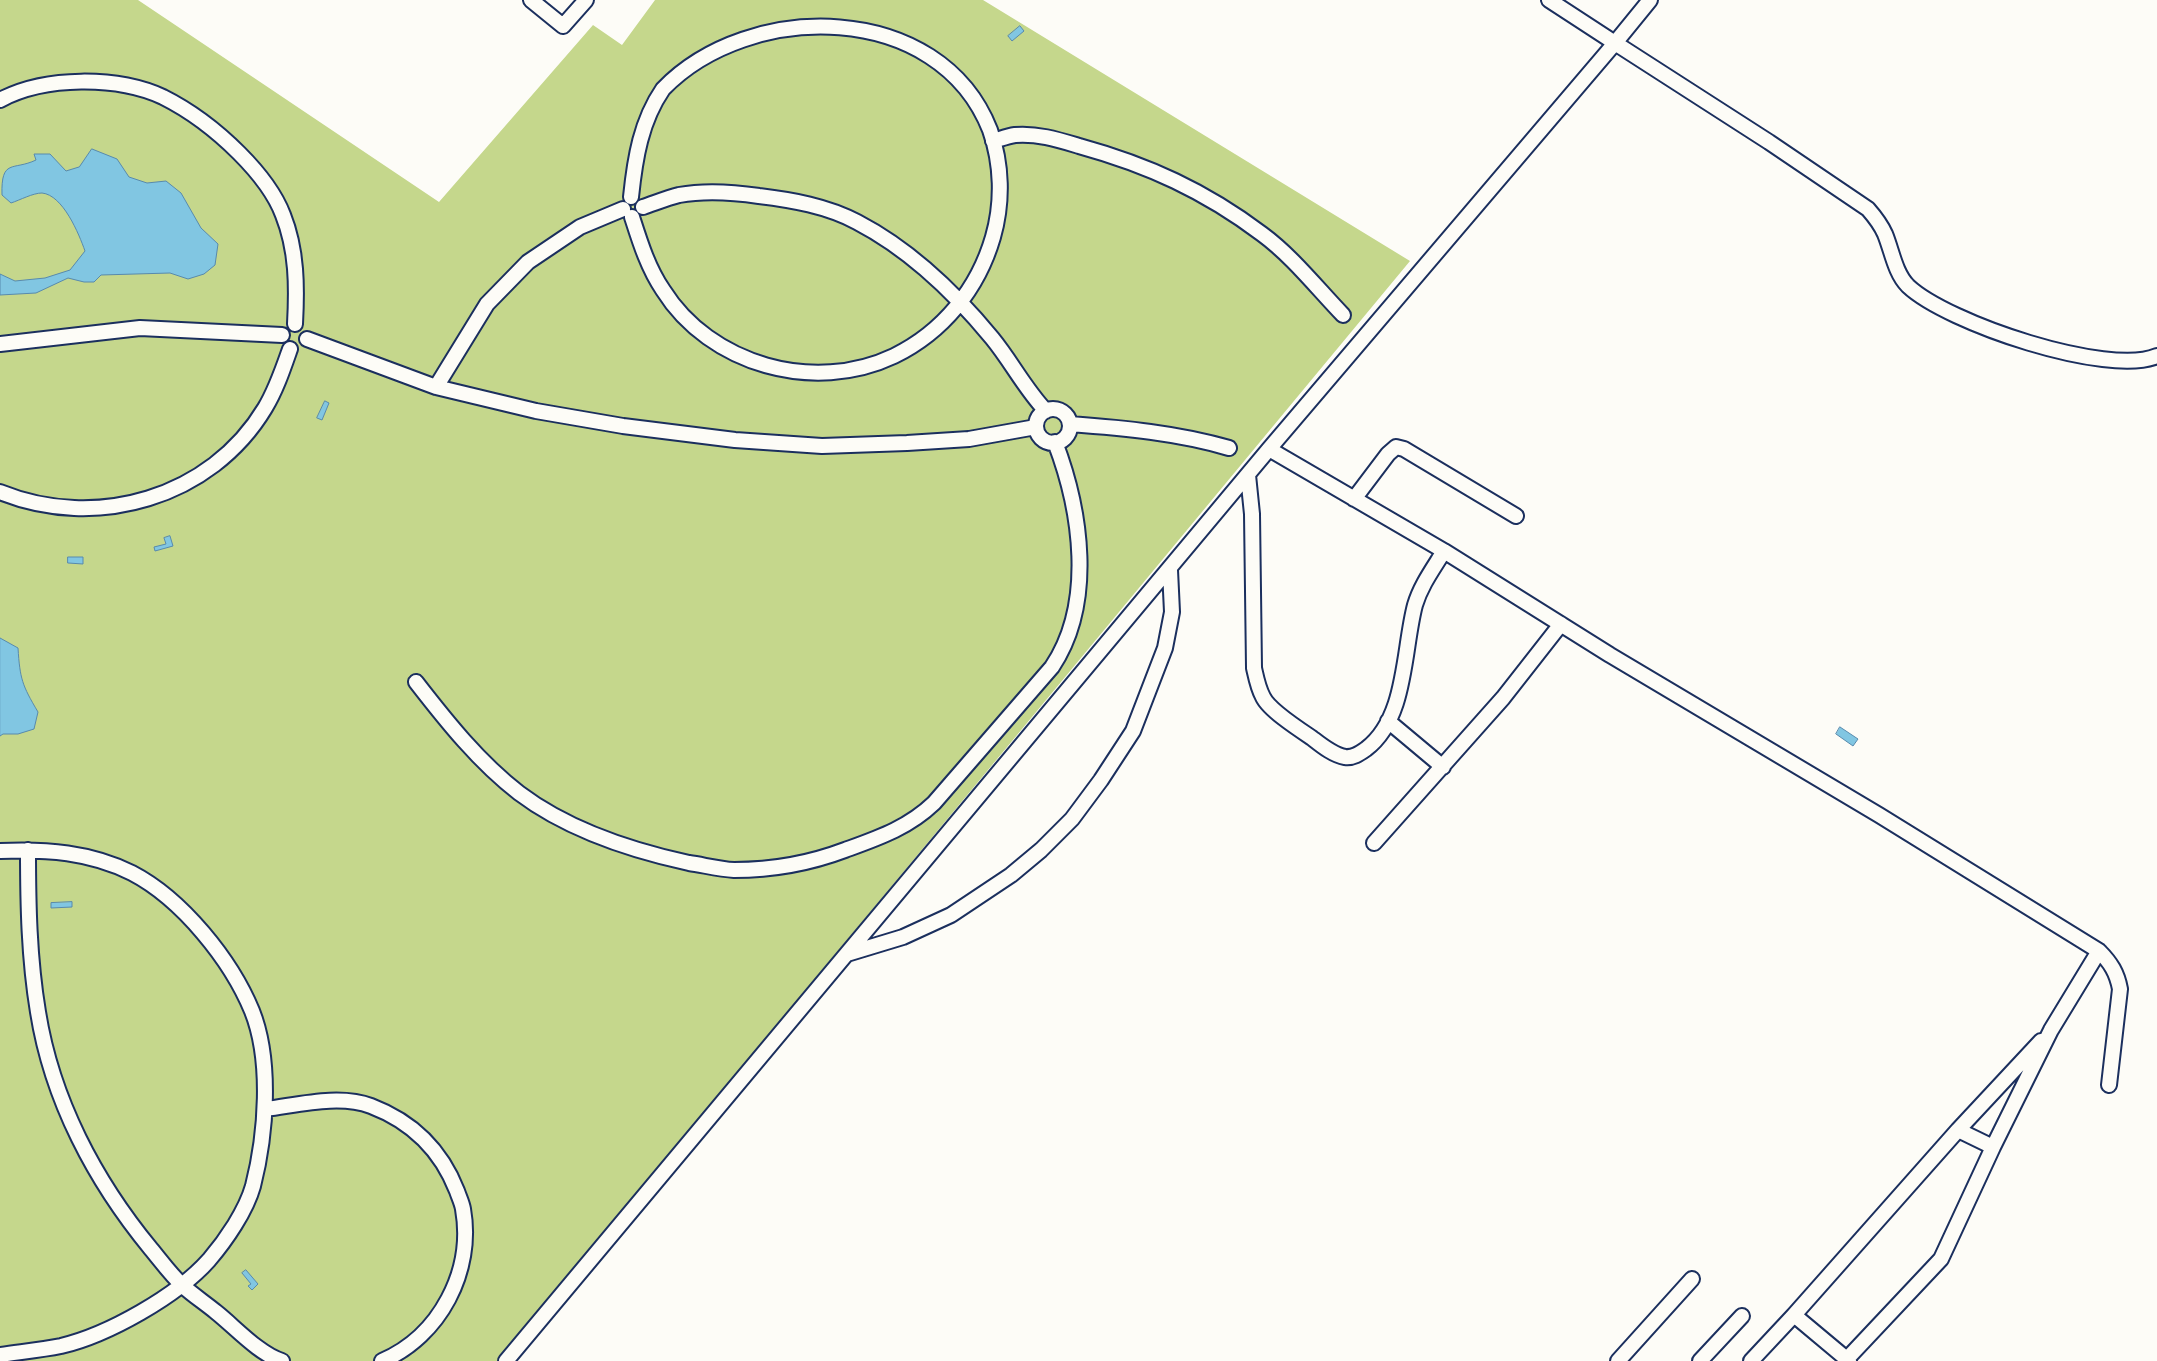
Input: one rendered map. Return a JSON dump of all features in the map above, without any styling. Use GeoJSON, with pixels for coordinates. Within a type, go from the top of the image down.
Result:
{"type":"FeatureCollection","features":[{"type":"Feature","properties":{"kind":"street"},"geometry":{"type":"LineString","coordinates":[[531,0],[563,26],[586,0]]}},
{"type":"Feature","properties":{"kind":"street"},"geometry":{"type":"LineString","coordinates":[[1549,0],[1868,209],[1879,223],[1885,235],[1902,279],[1922,297],[1945,311],[1989,330],[2087,357],[2138,362],[2157,356]]}},
{"type":"Feature","properties":{"kind":"street"},"geometry":{"type":"LineString","coordinates":[[506,1361],[1170,570],[1269,449],[1650,0]]}},
{"type":"Feature","properties":{"kind":"street"},"geometry":{"type":"LineString","coordinates":[[643,207],[640,199],[631,197],[626,200],[628,213],[649,266],[663,292],[681,314],[702,334],[726,350],[752,362],[780,370],[808,373],[837,372],[866,366],[893,356],[918,342],[940,324],[960,303],[976,279],[988,253],[996,226],[1000,197],[999,169],[993,140],[980,108],[957,71],[918,36]]}},
{"type":"Feature","properties":{"kind":"street"},"geometry":{"type":"LineString","coordinates":[[631,197],[634,164],[649,114],[662,90],[678,69],[696,50],[710,40]]}},
{"type":"Feature","properties":{"kind":"street"},"geometry":{"type":"LineString","coordinates":[[0,100],[33,88],[57,82],[116,84],[162,97],[203,121],[225,139],[250,164],[270,189],[283,214],[293,247],[296,274],[295,324]]}},
{"type":"Feature","properties":{"kind":"street"},"geometry":{"type":"LineString","coordinates":[[993,140],[1016,135],[1037,135],[1122,159],[1186,185],[1264,235],[1298,267],[1343,315]]}},
{"type":"Feature","properties":{"kind":"street"},"geometry":{"type":"LineString","coordinates":[[436,387],[487,304],[528,262],[580,227],[628,213],[639,215],[643,207],[678,196],[703,192],[729,192],[792,200],[831,211],[857,221],[884,238],[935,278],[960,303],[992,338],[1046,411]]}},
{"type":"Feature","properties":{"kind":"street"},"geometry":{"type":"LineString","coordinates":[[295,324],[305,329],[307,339],[301,348],[290,349],[284,345],[282,335],[288,326],[295,324]]}},
{"type":"Feature","properties":{"kind":"street"},"geometry":{"type":"LineString","coordinates":[[0,344],[140,328],[282,335]]}},
{"type":"Feature","properties":{"kind":"street"},"geometry":{"type":"LineString","coordinates":[[307,339],[436,387],[536,411],[623,426],[735,440],[822,446],[969,439],[1036,427]]}},
{"type":"Feature","properties":{"kind":"street"},"geometry":{"type":"LineString","coordinates":[[0,492],[22,501],[85,509],[123,506],[148,500],[182,486],[220,462],[243,438],[265,408],[290,349]]}},
{"type":"Feature","properties":{"kind":"street"},"geometry":{"type":"LineString","coordinates":[[1060,410],[1067,416],[1070,424],[1064,438],[1055,442],[1042,439],[1036,427],[1039,417],[1046,411],[1060,410]]}},
{"type":"Feature","properties":{"kind":"street"},"geometry":{"type":"LineString","coordinates":[[1070,424],[1123,428],[1209,442],[1229,448]]}},
{"type":"Feature","properties":{"kind":"street"},"geometry":{"type":"LineString","coordinates":[[416,682],[454,730],[519,793],[552,815],[586,832],[635,849],[672,859],[722,868],[762,868],[814,862],[888,835],[920,817],[934,803],[1052,667],[1062,652],[1070,633],[1076,601],[1079,564],[1077,537],[1066,471],[1055,442]]}},
{"type":"Feature","properties":{"kind":"street"},"geometry":{"type":"LineString","coordinates":[[1354,499],[1388,454],[1396,447],[1404,449],[1516,516]]}},
{"type":"Feature","properties":{"kind":"street"},"geometry":{"type":"LineString","coordinates":[[1269,449],[1444,551],[1561,624],[1879,815],[2099,952],[2110,962],[2118,975],[2120,990],[2109,1085]]}},
{"type":"Feature","properties":{"kind":"street"},"geometry":{"type":"LineString","coordinates":[[1248,475],[1252,514],[1254,668],[1263,699],[1311,737],[1342,756],[1354,756],[1368,748],[1388,721],[1402,682],[1413,614],[1418,597],[1424,583],[1444,551]]}},
{"type":"Feature","properties":{"kind":"street"},"geometry":{"type":"LineString","coordinates":[[847,954],[903,937],[951,915],[1011,875],[1041,850],[1072,820],[1101,780],[1137,722],[1165,648],[1172,612],[1170,570]]}},
{"type":"Feature","properties":{"kind":"street"},"geometry":{"type":"LineString","coordinates":[[1374,843],[1503,698],[1561,624]]}},
{"type":"Feature","properties":{"kind":"street"},"geometry":{"type":"LineString","coordinates":[[1388,721],[1443,767]]}},
{"type":"Feature","properties":{"kind":"street"},"geometry":{"type":"LineString","coordinates":[[0,850],[59,851],[93,858],[133,874],[175,904],[203,932],[227,964],[252,1012],[263,1057],[266,1109],[252,1187],[234,1226],[209,1260],[182,1286],[120,1324],[62,1345],[0,1355]]}},
{"type":"Feature","properties":{"kind":"street"},"geometry":{"type":"LineString","coordinates":[[28,850],[28,903],[32,966],[38,1014],[53,1073],[70,1120],[92,1165],[124,1217],[182,1286],[250,1341],[282,1361]]}},
{"type":"Feature","properties":{"kind":"street"},"geometry":{"type":"LineString","coordinates":[[1794,1315],[1847,1360],[1941,1259],[1993,1147],[2051,1030],[2099,952]]}},
{"type":"Feature","properties":{"kind":"street"},"geometry":{"type":"LineString","coordinates":[[1751,1361],[1958,1130],[2051,1030]]}},
{"type":"Feature","properties":{"kind":"street"},"geometry":{"type":"LineString","coordinates":[[266,1109],[344,1101],[369,1106],[399,1119],[431,1145],[451,1176],[463,1208],[465,1246],[458,1280],[441,1312],[417,1340],[397,1358],[382,1361]]}},
{"type":"Feature","properties":{"kind":"street"},"geometry":{"type":"LineString","coordinates":[[1958,1130],[1993,1147]]}},
{"type":"Feature","properties":{"kind":"street"},"geometry":{"type":"LineString","coordinates":[[1618,1361],[1692,1278]]}},
{"type":"Feature","properties":{"kind":"street"},"geometry":{"type":"LineString","coordinates":[[1700,1361],[1742,1316]]}},
{"type":"Feature","properties":{"kind":"green space"},"geometry":{"type":"Polygon","coordinates":[[[0,0],[138,0],[439,202],[593,25],[622,45],[655,0],[983,0],[1410,261],[498,1361],[0,1361],[0,0]]]}},
{"type":"Feature","properties":{"kind":"water"},"geometry":{"type":"Polygon","coordinates":[[[1020,26],[1024,31],[1012,41],[1008,36],[1020,26]]]}},
{"type":"Feature","properties":{"kind":"water"},"geometry":{"type":"Polygon","coordinates":[[[92,149],[117,159],[129,177],[147,183],[166,181],[181,193],[201,228],[218,244],[215,265],[204,274],[188,279],[170,273],[101,275],[94,282],[84,282],[68,278],[36,293],[0,295],[0,274],[15,281],[45,278],[70,270],[85,251],[69,216],[50,195],[38,193],[11,203],[2,195],[2,183],[6,171],[36,160],[34,154],[50,154],[66,171],[79,167],[92,149]]]}},
{"type":"Feature","properties":{"kind":"water"},"geometry":{"type":"Polygon","coordinates":[[[325,401],[329,403],[322,420],[317,418],[325,401]]]}},
{"type":"Feature","properties":{"kind":"water"},"geometry":{"type":"Polygon","coordinates":[[[170,536],[173,546],[155,551],[154,547],[166,544],[164,538],[170,536]]]}},
{"type":"Feature","properties":{"kind":"water"},"geometry":{"type":"Polygon","coordinates":[[[68,557],[83,557],[83,564],[68,563],[68,557]]]}},
{"type":"Feature","properties":{"kind":"water"},"geometry":{"type":"Polygon","coordinates":[[[0,638],[18,648],[23,682],[38,712],[34,729],[18,734],[3,734],[0,736],[0,638]]]}},
{"type":"Feature","properties":{"kind":"water"},"geometry":{"type":"Polygon","coordinates":[[[1840,727],[1858,739],[1853,746],[1836,734],[1840,727]]]}},
{"type":"Feature","properties":{"kind":"water"},"geometry":{"type":"Polygon","coordinates":[[[72,902],[72,907],[51,908],[51,903],[72,902]]]}},
{"type":"Feature","properties":{"kind":"water"},"geometry":{"type":"Polygon","coordinates":[[[246,1270],[258,1284],[252,1290],[248,1286],[251,1284],[242,1273],[246,1270]]]}}]}
